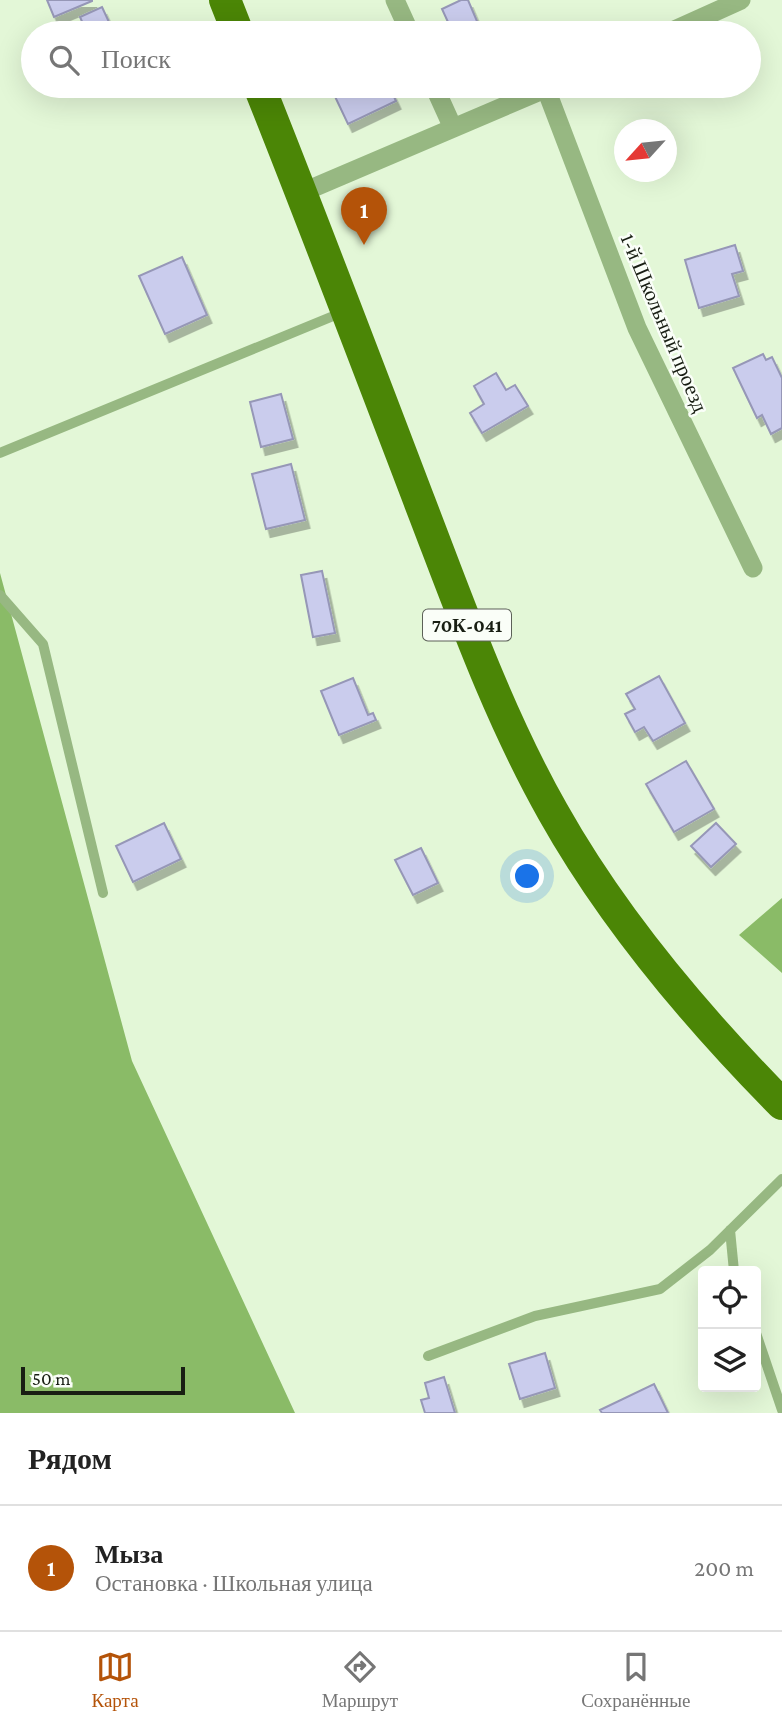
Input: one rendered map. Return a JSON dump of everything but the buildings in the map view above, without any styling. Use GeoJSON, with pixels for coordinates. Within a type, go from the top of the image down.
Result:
{"type":"FeatureCollection","features":[{"type":"Feature","properties":{"kind":"main road"},"geometry":{"type":"LineString","coordinates":[[225,0],[233,21]]}},
{"type":"Feature","properties":{"kind":"main road","name":"70К-041"},"geometry":{"type":"LineString","coordinates":[[264,98],[485,669],[515,739],[553,813],[643,946],[720,1037],[782,1104]]}},
{"type":"Feature","properties":{"kind":"street"},"geometry":{"type":"LineString","coordinates":[[395,0],[405,21]]}},
{"type":"Feature","properties":{"kind":"street"},"geometry":{"type":"LineString","coordinates":[[695,21],[741,0]]}},
{"type":"Feature","properties":{"kind":"street"},"geometry":{"type":"LineString","coordinates":[[439,98],[453,128]]}},
{"type":"Feature","properties":{"kind":"street"},"geometry":{"type":"LineString","coordinates":[[301,193],[523,98]]}},
{"type":"Feature","properties":{"kind":"street","name":"1-й Школьный проезд"},"geometry":{"type":"LineString","coordinates":[[553,98],[638,328],[753,568]]}},
{"type":"Feature","properties":{"kind":"lane"},"geometry":{"type":"LineString","coordinates":[[0,453],[346,310]]}},
{"type":"Feature","properties":{"kind":"lane"},"geometry":{"type":"LineString","coordinates":[[0,596],[43,643],[103,893]]}},
{"type":"Feature","properties":{"kind":"lane"},"geometry":{"type":"LineString","coordinates":[[428,1356],[535,1316],[660,1289],[730,1230],[782,1179]]}},
{"type":"Feature","properties":{"kind":"lane"},"geometry":{"type":"LineString","coordinates":[[730,1230],[734,1266]]}},
{"type":"Feature","properties":{"kind":"lane"},"geometry":{"type":"LineString","coordinates":[[761,1349],[782,1410]]}},
{"type":"Feature","properties":{"kind":"green space"},"geometry":{"type":"Polygon","coordinates":[[[0,573],[132,1061],[295,1413],[0,1413],[0,573]]]}},
{"type":"Feature","properties":{"kind":"green space"},"geometry":{"type":"Polygon","coordinates":[[[782,898],[782,973],[739,935],[782,898]]]}},
{"type":"Feature","properties":{"kind":"place","name":"Мыза"},"geometry":{"type":"Point","coordinates":[364,245]}}]}
